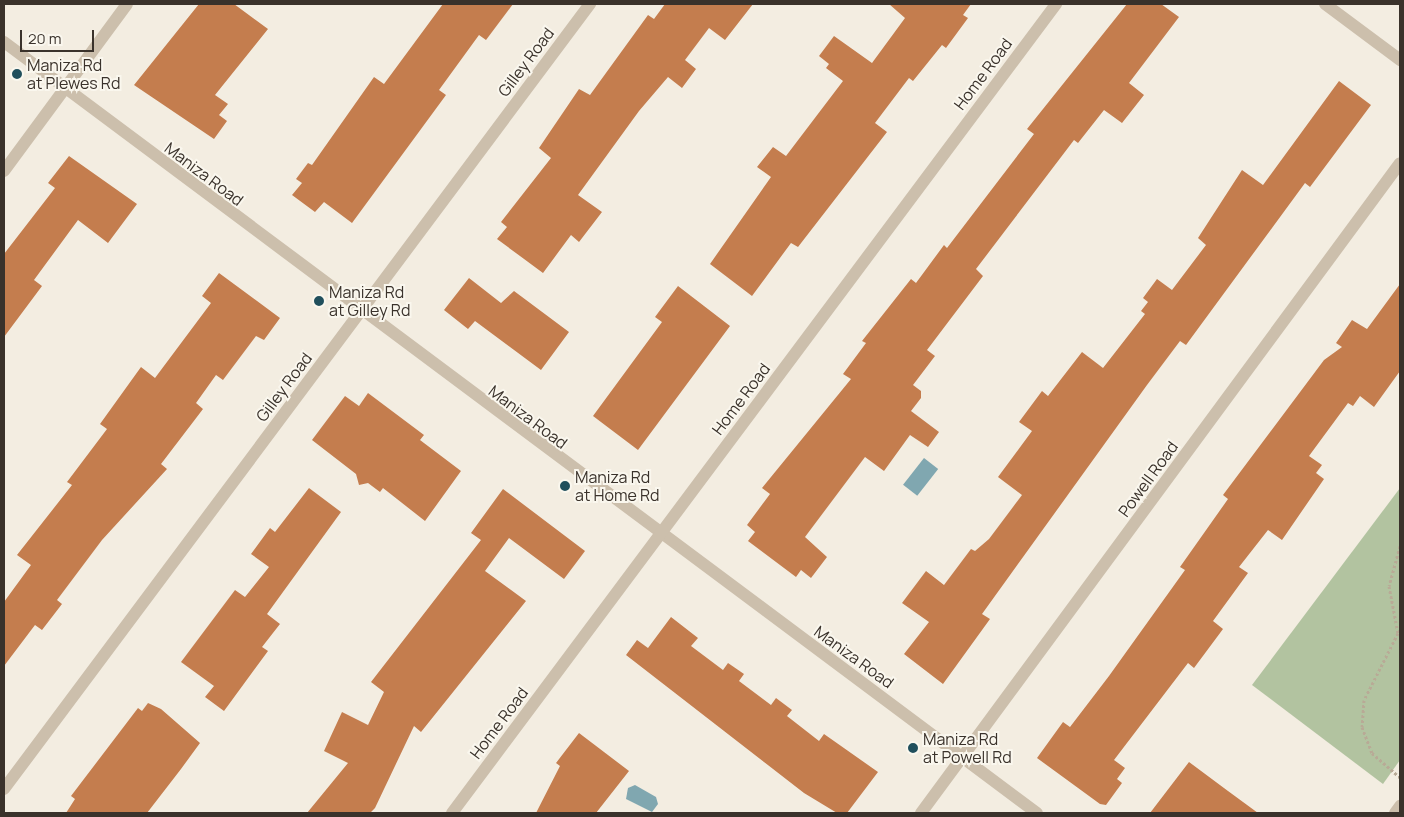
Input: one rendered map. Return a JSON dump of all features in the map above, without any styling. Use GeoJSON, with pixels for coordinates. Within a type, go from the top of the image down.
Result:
{"type":"FeatureCollection","features":[{"type":"Feature","properties":{"kind":"street"},"geometry":{"type":"LineString","coordinates":[[4,171],[127,4]]}},
{"type":"Feature","properties":{"kind":"street","name":"Gilley Road"},"geometry":{"type":"LineString","coordinates":[[4,789],[590,4]]}},
{"type":"Feature","properties":{"kind":"street","name":"Home Road"},"geometry":{"type":"LineString","coordinates":[[452,813],[1056,4]]}},
{"type":"Feature","properties":{"kind":"street"},"geometry":{"type":"LineString","coordinates":[[1325,4],[1400,60]]}},
{"type":"Feature","properties":{"kind":"street","name":"Maniza Road"},"geometry":{"type":"LineString","coordinates":[[4,42],[360,312],[1037,813]]}},
{"type":"Feature","properties":{"kind":"street","name":"Powell Road"},"geometry":{"type":"LineString","coordinates":[[922,813],[1400,163]]}},
{"type":"Feature","properties":{"kind":"street"},"geometry":{"type":"LineString","coordinates":[[1395,813],[1400,806]]}},
{"type":"Feature","properties":{"kind":"path"},"geometry":{"type":"LineString","coordinates":[[1400,546],[1389,586],[1398,633],[1364,700],[1362,728],[1372,753],[1400,777]]}},
{"type":"Feature","properties":{"kind":"green space"},"geometry":{"type":"Polygon","coordinates":[[[1400,488],[1400,760],[1383,784],[1252,685],[1400,488]]]}},
{"type":"Feature","properties":{"kind":"water"},"geometry":{"type":"Polygon","coordinates":[[[924,458],[938,469],[917,496],[903,485],[924,458]]]}},
{"type":"Feature","properties":{"kind":"water"},"geometry":{"type":"Polygon","coordinates":[[[635,785],[656,797],[658,804],[652,812],[626,799],[628,788],[635,785]]]}},
{"type":"Feature","properties":{"kind":"building"},"geometry":{"type":"Polygon","coordinates":[[[199,4],[234,4],[268,29],[215,95],[228,104],[219,115],[227,121],[214,139],[134,85],[199,4]]]}},
{"type":"Feature","properties":{"kind":"building"},"geometry":{"type":"Polygon","coordinates":[[[443,4],[513,4],[486,40],[479,35],[439,90],[446,95],[352,223],[324,202],[315,212],[292,195],[302,183],[296,179],[308,163],[312,165],[374,77],[384,84],[443,4]]]}},
{"type":"Feature","properties":{"kind":"building"},"geometry":{"type":"Polygon","coordinates":[[[665,4],[753,4],[725,40],[709,28],[685,60],[696,69],[682,88],[668,77],[639,111],[578,195],[602,212],[579,242],[571,235],[543,273],[497,239],[507,227],[501,222],[551,158],[539,148],[579,89],[590,95],[648,15],[654,19],[665,4]]]}},
{"type":"Feature","properties":{"kind":"building"},"geometry":{"type":"Polygon","coordinates":[[[889,4],[971,4],[963,15],[968,18],[946,48],[942,45],[913,81],[909,78],[875,123],[887,132],[798,247],[791,243],[752,296],[710,264],[771,177],[757,167],[773,147],[786,156],[843,81],[826,68],[829,64],[819,56],[834,36],[872,63],[905,18],[889,4]]]}},
{"type":"Feature","properties":{"kind":"building"},"geometry":{"type":"Polygon","coordinates":[[[1127,4],[1161,4],[1179,17],[1129,83],[1144,95],[1122,123],[1104,110],[1078,143],[1074,140],[976,269],[983,276],[927,350],[935,356],[913,385],[921,391],[921,398],[911,411],[939,432],[928,447],[910,435],[884,471],[865,457],[805,537],[827,557],[811,578],[801,570],[796,577],[748,541],[755,532],[747,525],[770,494],[762,488],[851,379],[843,374],[866,343],[862,341],[911,279],[916,283],[944,245],[947,248],[1034,134],[1027,129],[1127,4]]]}},
{"type":"Feature","properties":{"kind":"building"},"geometry":{"type":"Polygon","coordinates":[[[1339,81],[1371,105],[1310,187],[1305,183],[1186,345],[1180,341],[1147,385],[982,614],[990,619],[943,684],[904,654],[929,622],[902,603],[926,571],[944,585],[971,549],[975,551],[989,539],[1022,495],[998,477],[1032,431],[1019,422],[1042,391],[1048,396],[1082,352],[1103,368],[1145,314],[1141,311],[1148,302],[1143,298],[1157,279],[1172,290],[1206,245],[1198,238],[1242,170],[1263,185],[1339,81]]]}},
{"type":"Feature","properties":{"kind":"building"},"geometry":{"type":"Polygon","coordinates":[[[69,156],[137,204],[108,243],[78,220],[34,280],[42,286],[4,337],[4,254],[55,188],[48,183],[69,156]]]}},
{"type":"Feature","properties":{"kind":"building"},"geometry":{"type":"Polygon","coordinates":[[[219,273],[280,318],[264,340],[256,336],[223,380],[216,375],[196,403],[203,409],[161,464],[167,469],[102,540],[57,600],[62,604],[42,630],[35,625],[4,666],[4,602],[31,565],[17,555],[72,485],[67,482],[107,429],[100,424],[141,367],[155,378],[211,303],[202,296],[219,273]]]}},
{"type":"Feature","properties":{"kind":"building"},"geometry":{"type":"Polygon","coordinates":[[[469,278],[501,303],[514,291],[569,332],[541,370],[475,321],[468,329],[444,310],[469,278]]]}},
{"type":"Feature","properties":{"kind":"building"},"geometry":{"type":"Polygon","coordinates":[[[1400,284],[1400,371],[1374,407],[1360,396],[1353,406],[1348,403],[1309,456],[1322,465],[1316,473],[1324,479],[1282,540],[1268,530],[1239,567],[1248,573],[1213,621],[1223,629],[1194,668],[1188,663],[1114,760],[1125,768],[1117,779],[1122,783],[1106,805],[1100,804],[1037,758],[1063,722],[1070,727],[1109,676],[1185,570],[1180,567],[1228,499],[1223,495],[1324,360],[1342,347],[1336,343],[1352,320],[1367,329],[1400,284]]]}},
{"type":"Feature","properties":{"kind":"building"},"geometry":{"type":"Polygon","coordinates":[[[678,286],[730,326],[638,450],[593,416],[662,322],[655,317],[678,286]]]}},
{"type":"Feature","properties":{"kind":"building"},"geometry":{"type":"Polygon","coordinates":[[[368,393],[424,435],[420,440],[461,471],[425,521],[383,488],[380,492],[368,483],[359,485],[356,474],[312,440],[345,396],[359,406],[368,393]]]}},
{"type":"Feature","properties":{"kind":"building"},"geometry":{"type":"Polygon","coordinates":[[[309,488],[341,512],[267,614],[280,624],[262,647],[268,651],[224,711],[205,697],[214,686],[181,662],[235,590],[245,597],[269,567],[251,554],[270,528],[275,532],[309,488]]]}},
{"type":"Feature","properties":{"kind":"building"},"geometry":{"type":"Polygon","coordinates":[[[503,489],[585,551],[564,579],[509,538],[485,571],[526,601],[421,732],[414,726],[375,808],[370,813],[307,813],[348,763],[324,751],[342,712],[368,725],[384,692],[371,682],[481,540],[471,533],[503,489]]]}},
{"type":"Feature","properties":{"kind":"building"},"geometry":{"type":"Polygon","coordinates":[[[671,617],[698,638],[691,646],[723,670],[728,663],[744,674],[739,681],[771,705],[776,698],[792,710],[787,716],[819,741],[824,734],[878,772],[847,813],[837,813],[804,793],[626,655],[637,640],[648,648],[671,617]]]}},
{"type":"Feature","properties":{"kind":"building"},"geometry":{"type":"Polygon","coordinates":[[[148,703],[161,709],[200,743],[181,769],[147,813],[66,813],[75,799],[71,796],[138,708],[142,711],[148,703]]]}},
{"type":"Feature","properties":{"kind":"building"},"geometry":{"type":"Polygon","coordinates":[[[579,733],[629,771],[596,813],[536,813],[560,766],[556,763],[579,733]]]}},
{"type":"Feature","properties":{"kind":"building"},"geometry":{"type":"Polygon","coordinates":[[[1189,762],[1228,791],[1258,813],[1150,813],[1189,762]]]}},
{"type":"Feature","properties":{"kind":"place","name":"Maniza Rd at Plewes Rd"},"geometry":{"type":"Point","coordinates":[17,74]}},
{"type":"Feature","properties":{"kind":"place","name":"Maniza Rd at Gilley Rd"},"geometry":{"type":"Point","coordinates":[319,301]}},
{"type":"Feature","properties":{"kind":"place","name":"Maniza Rd at Home Rd"},"geometry":{"type":"Point","coordinates":[565,486]}},
{"type":"Feature","properties":{"kind":"place","name":"Maniza Rd at Powell Rd"},"geometry":{"type":"Point","coordinates":[913,748]}}]}
